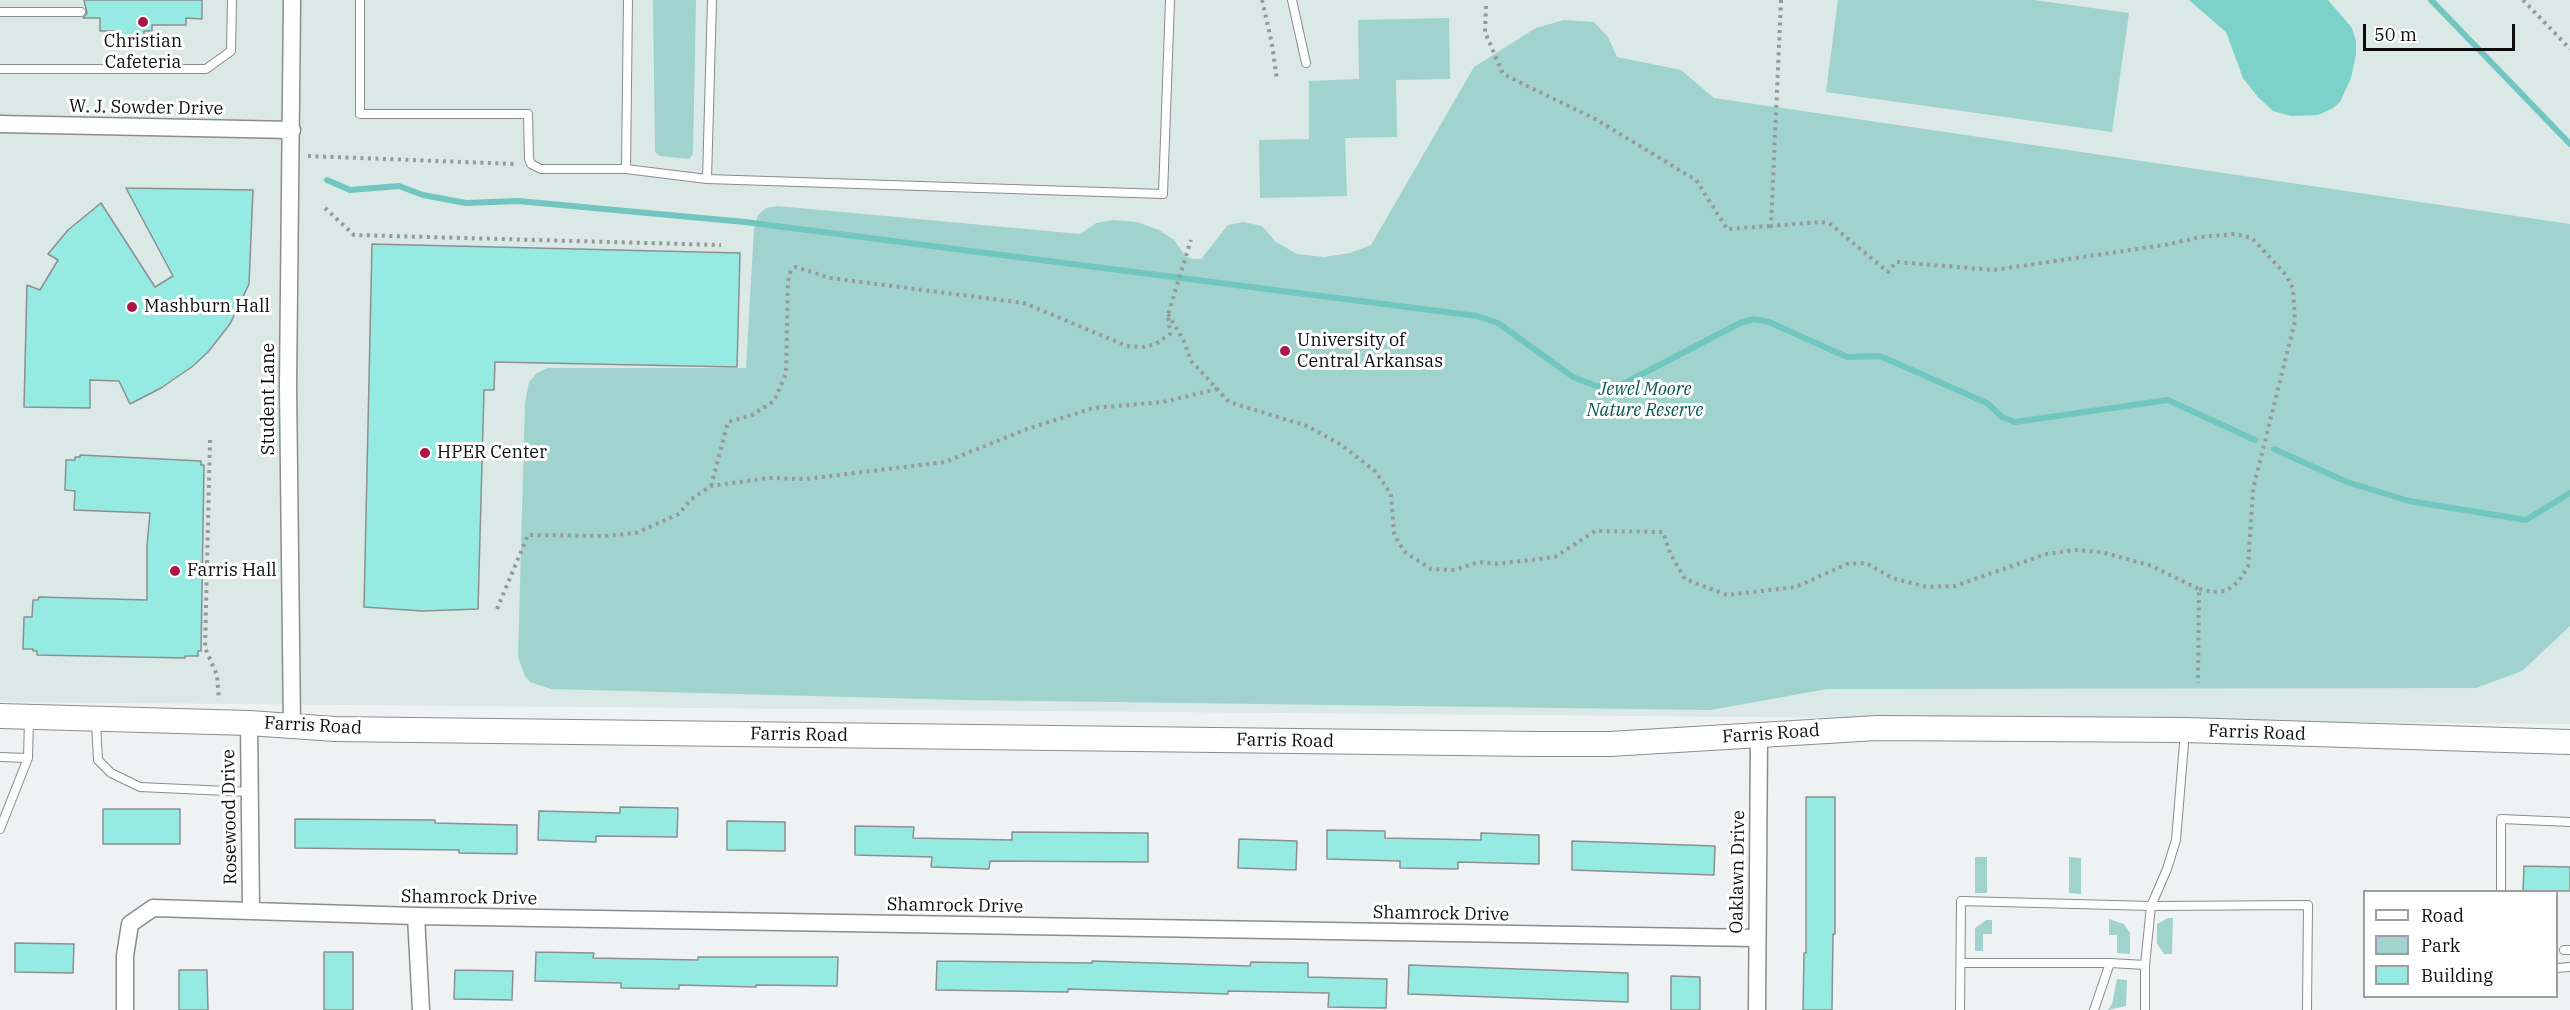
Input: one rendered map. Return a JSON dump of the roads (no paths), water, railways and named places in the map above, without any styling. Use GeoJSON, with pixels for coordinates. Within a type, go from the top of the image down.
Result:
{"type":"FeatureCollection","features":[{"type":"Feature","properties":{"kind":"street","name":"Student Lane"},"geometry":{"type":"LineString","coordinates":[[292,0],[288,397],[292,726]]}},
{"type":"Feature","properties":{"kind":"street","name":"W. J. Sowder Drive"},"geometry":{"type":"LineString","coordinates":[[0,124],[292,130]]}},
{"type":"Feature","properties":{"kind":"street","name":"Farris Road"},"geometry":{"type":"LineString","coordinates":[[0,716],[249,723],[335,729],[1536,744],[1610,744],[1877,728],[2185,730],[2570,742]]}},
{"type":"Feature","properties":{"kind":"street","name":"Rosewood Drive"},"geometry":{"type":"LineString","coordinates":[[249,723],[251,911]]}},
{"type":"Feature","properties":{"kind":"street","name":"Oaklawn Drive"},"geometry":{"type":"LineString","coordinates":[[1757,1010],[1759,735]]}},
{"type":"Feature","properties":{"kind":"street","name":"Shamrock Drive"},"geometry":{"type":"LineString","coordinates":[[125,1010],[125,956],[130,924],[153,908],[416,916],[1757,938]]}},
{"type":"Feature","properties":{"kind":"street"},"geometry":{"type":"LineString","coordinates":[[416,916],[421,1010]]}},
{"type":"Feature","properties":{"kind":"lane"},"geometry":{"type":"LineString","coordinates":[[0,69],[206,69],[231,51],[232,0]]}},
{"type":"Feature","properties":{"kind":"lane"},"geometry":{"type":"LineString","coordinates":[[360,0],[360,114],[528,114],[529,159],[536,167],[626,170],[706,179],[1164,194],[1170,0]]}},
{"type":"Feature","properties":{"kind":"lane"},"geometry":{"type":"LineString","coordinates":[[626,170],[628,0]]}},
{"type":"Feature","properties":{"kind":"lane"},"geometry":{"type":"LineString","coordinates":[[706,179],[712,0]]}},
{"type":"Feature","properties":{"kind":"lane"},"geometry":{"type":"LineString","coordinates":[[1293,0],[1306,63]]}},
{"type":"Feature","properties":{"kind":"lane"},"geometry":{"type":"LineString","coordinates":[[0,12],[81,12]]}},
{"type":"Feature","properties":{"kind":"lane"},"geometry":{"type":"LineString","coordinates":[[0,829],[28,758],[29,716]]}},
{"type":"Feature","properties":{"kind":"lane"},"geometry":{"type":"LineString","coordinates":[[96,718],[98,760],[111,773],[140,787],[249,792]]}},
{"type":"Feature","properties":{"kind":"lane"},"geometry":{"type":"LineString","coordinates":[[2145,1010],[2145,965],[2151,906],[2167,869],[2176,840],[2185,730]]}},
{"type":"Feature","properties":{"kind":"lane"},"geometry":{"type":"LineString","coordinates":[[0,757],[28,758]]}},
{"type":"Feature","properties":{"kind":"lane"},"geometry":{"type":"LineString","coordinates":[[2501,890],[2501,819],[2570,822]]}},
{"type":"Feature","properties":{"kind":"lane"},"geometry":{"type":"LineString","coordinates":[[1960,1010],[1961,901],[2151,906],[2308,904],[2307,1010]]}},
{"type":"Feature","properties":{"kind":"lane"},"geometry":{"type":"LineString","coordinates":[[1961,963],[2145,965]]}},
{"type":"Feature","properties":{"kind":"lane"},"geometry":{"type":"LineString","coordinates":[[2094,1010],[2110,963]]}},
{"type":"Feature","properties":{"kind":"waterway"},"geometry":{"type":"LineString","coordinates":[[2431,0],[2570,144]]}},
{"type":"Feature","properties":{"kind":"waterway"},"geometry":{"type":"LineString","coordinates":[[327,180],[350,190],[399,186],[423,195],[466,203],[518,201],[745,222],[1477,316],[1498,323],[1573,377],[1596,386],[1621,385],[1740,323],[1754,319],[1769,322],[1847,357],[1880,356],[1987,403],[2002,417],[2015,422],[2168,400],[2255,440]]}},
{"type":"Feature","properties":{"kind":"waterway"},"geometry":{"type":"LineString","coordinates":[[2274,449],[2347,482],[2409,501],[2526,520],[2570,493]]}},
{"type":"Feature","properties":{"kind":"place","name":"Christian Cafeteria"},"geometry":{"type":"Point","coordinates":[143,22]}},
{"type":"Feature","properties":{"kind":"place","name":"Mashburn Hall"},"geometry":{"type":"Point","coordinates":[132,307]}},
{"type":"Feature","properties":{"kind":"place","name":"University of Central Arkansas"},"geometry":{"type":"Point","coordinates":[1285,351]}},
{"type":"Feature","properties":{"kind":"place","name":"HPER Center"},"geometry":{"type":"Point","coordinates":[425,453]}},
{"type":"Feature","properties":{"kind":"place","name":"Farris Hall"},"geometry":{"type":"Point","coordinates":[175,571]}},
{"type":"Feature","properties":{"kind":"park label","name":"Jewel Moore Nature Reserve"},"geometry":{"type":"Point","coordinates":[1645,400]}}]}
